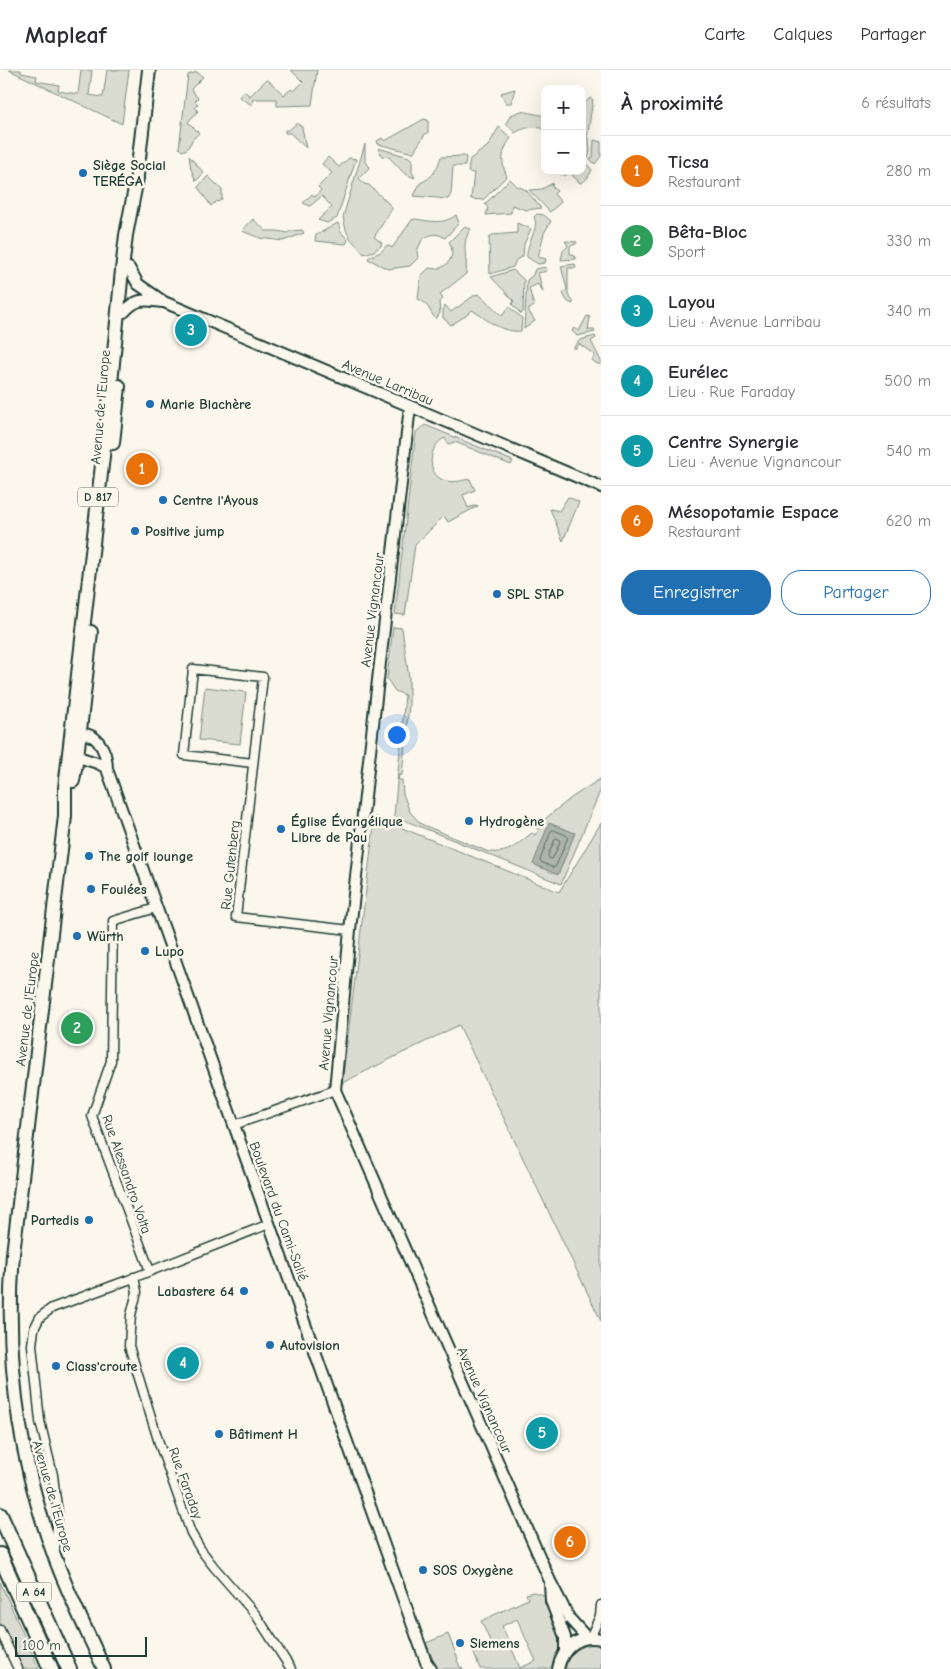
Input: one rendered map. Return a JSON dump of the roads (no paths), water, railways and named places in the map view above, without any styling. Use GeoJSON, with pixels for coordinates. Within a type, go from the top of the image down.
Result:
{"type":"FeatureCollection","features":[{"type":"Feature","properties":{"kind":"highway","name":"A 64"},"geometry":{"type":"LineString","coordinates":[[0,1515],[69,1669]]}},
{"type":"Feature","properties":{"kind":"highway","name":"A 64"},"geometry":{"type":"LineString","coordinates":[[0,1555],[51,1669]]}},
{"type":"Feature","properties":{"kind":"main road","name":"Avenue de l'Europe"},"geometry":{"type":"LineString","coordinates":[[74,744],[118,406],[124,312],[149,70]]}},
{"type":"Feature","properties":{"kind":"main road","name":"Avenue de l'Europe"},"geometry":{"type":"LineString","coordinates":[[104,1669],[54,1556],[33,1491],[22,1446],[13,1383],[10,1305],[13,1254],[65,816],[72,790],[74,744],[122,270],[126,235],[137,178]]}},
{"type":"Feature","properties":{"kind":"street","name":"Avenue Larribau"},"geometry":{"type":"LineString","coordinates":[[129,268],[138,284],[164,302],[601,487]]}},
{"type":"Feature","properties":{"kind":"street","name":"Avenue Larribau"},"geometry":{"type":"LineString","coordinates":[[124,312],[134,302],[141,300],[164,302]]}},
{"type":"Feature","properties":{"kind":"street","name":"Avenue Vignancour"},"geometry":{"type":"LineString","coordinates":[[410,407],[350,930],[335,1090],[550,1581],[569,1618],[588,1638]]}},
{"type":"Feature","properties":{"kind":"street","name":"Rue Gutenberg"},"geometry":{"type":"LineString","coordinates":[[253,763],[184,755],[193,669],[263,677],[236,917],[350,930]]}},
{"type":"Feature","properties":{"kind":"street","name":"Boulevard du Cami-Salié"},"geometry":{"type":"LineString","coordinates":[[74,744],[96,739],[107,757],[107,769],[156,908],[428,1667]]}},
{"type":"Feature","properties":{"kind":"street"},"geometry":{"type":"LineString","coordinates":[[74,744],[107,769]]}},
{"type":"Feature","properties":{"kind":"street","name":"Rue Alessandro Volta"},"geometry":{"type":"LineString","coordinates":[[150,1271],[92,1116],[111,1061],[113,921],[156,908]]}},
{"type":"Feature","properties":{"kind":"street"},"geometry":{"type":"LineString","coordinates":[[234,1125],[335,1090]]}},
{"type":"Feature","properties":{"kind":"street"},"geometry":{"type":"LineString","coordinates":[[54,1556],[57,1536],[57,1506],[53,1475],[40,1421],[32,1345],[34,1329],[40,1317],[52,1308],[134,1278],[269,1224]]}},
{"type":"Feature","properties":{"kind":"street","name":"Rue Faraday"},"geometry":{"type":"LineString","coordinates":[[134,1278],[137,1292],[131,1315],[129,1346],[160,1446],[191,1533],[214,1567],[256,1615],[291,1669]]}},
{"type":"Feature","properties":{"kind":"street","name":"Avenue Vignancour"},"geometry":{"type":"LineString","coordinates":[[550,1581],[551,1602],[565,1637],[565,1651]]}},
{"type":"Feature","properties":{"kind":"street"},"geometry":{"type":"LineString","coordinates":[[601,1605],[601,1626]]}},
{"type":"Feature","properties":{"kind":"street"},"geometry":{"type":"LineString","coordinates":[[588,1638],[600,1616]]}},
{"type":"Feature","properties":{"kind":"street"},"geometry":{"type":"LineString","coordinates":[[0,1630],[18,1669]]}},
{"type":"Feature","properties":{"kind":"street"},"geometry":{"type":"LineString","coordinates":[[558,1669],[560,1659],[565,1651],[578,1640],[588,1638],[601,1639]]}},
{"type":"Feature","properties":{"kind":"water"},"geometry":{"type":"Polygon","coordinates":[[[549,823],[575,833],[558,875],[533,864],[549,823]]]}},
{"type":"Feature","properties":{"kind":"place","name":"Siège Social TERÉGA"},"geometry":{"type":"Point","coordinates":[83,173]}},
{"type":"Feature","properties":{"kind":"place","name":"Layou"},"geometry":{"type":"Point","coordinates":[191,330]}},
{"type":"Feature","properties":{"kind":"place","name":"Marie Blachère"},"geometry":{"type":"Point","coordinates":[150,404]}},
{"type":"Feature","properties":{"kind":"place","name":"Ticsa"},"geometry":{"type":"Point","coordinates":[142,469]}},
{"type":"Feature","properties":{"kind":"place","name":"Centre l'Ayous"},"geometry":{"type":"Point","coordinates":[163,500]}},
{"type":"Feature","properties":{"kind":"place","name":"Positive jump"},"geometry":{"type":"Point","coordinates":[135,531]}},
{"type":"Feature","properties":{"kind":"place","name":"SPL STAP"},"geometry":{"type":"Point","coordinates":[497,594]}},
{"type":"Feature","properties":{"kind":"place","name":"Hydrogène"},"geometry":{"type":"Point","coordinates":[469,821]}},
{"type":"Feature","properties":{"kind":"place","name":"Église Évangélique Libre de Pau"},"geometry":{"type":"Point","coordinates":[281,829]}},
{"type":"Feature","properties":{"kind":"place","name":"The golf lounge"},"geometry":{"type":"Point","coordinates":[89,856]}},
{"type":"Feature","properties":{"kind":"place","name":"Foulées"},"geometry":{"type":"Point","coordinates":[91,889]}},
{"type":"Feature","properties":{"kind":"place","name":"Würth"},"geometry":{"type":"Point","coordinates":[77,936]}},
{"type":"Feature","properties":{"kind":"place","name":"Lupo"},"geometry":{"type":"Point","coordinates":[145,951]}},
{"type":"Feature","properties":{"kind":"place","name":"Bêta-Bloc"},"geometry":{"type":"Point","coordinates":[77,1028]}},
{"type":"Feature","properties":{"kind":"place","name":"Partedis"},"geometry":{"type":"Point","coordinates":[89,1220]}},
{"type":"Feature","properties":{"kind":"place","name":"Labastere 64"},"geometry":{"type":"Point","coordinates":[244,1291]}},
{"type":"Feature","properties":{"kind":"place","name":"Autovision"},"geometry":{"type":"Point","coordinates":[270,1345]}},
{"type":"Feature","properties":{"kind":"place","name":"Eurélec"},"geometry":{"type":"Point","coordinates":[183,1363]}},
{"type":"Feature","properties":{"kind":"place","name":"Class'croute"},"geometry":{"type":"Point","coordinates":[56,1366]}},
{"type":"Feature","properties":{"kind":"place","name":"Centre Synergie"},"geometry":{"type":"Point","coordinates":[542,1433]}},
{"type":"Feature","properties":{"kind":"place","name":"Bâtiment H"},"geometry":{"type":"Point","coordinates":[219,1434]}},
{"type":"Feature","properties":{"kind":"place","name":"Mésopotamie Espace"},"geometry":{"type":"Point","coordinates":[570,1542]}},
{"type":"Feature","properties":{"kind":"place","name":"SOS Oxygène"},"geometry":{"type":"Point","coordinates":[423,1570]}},
{"type":"Feature","properties":{"kind":"place","name":"Siemens"},"geometry":{"type":"Point","coordinates":[460,1643]}}]}
